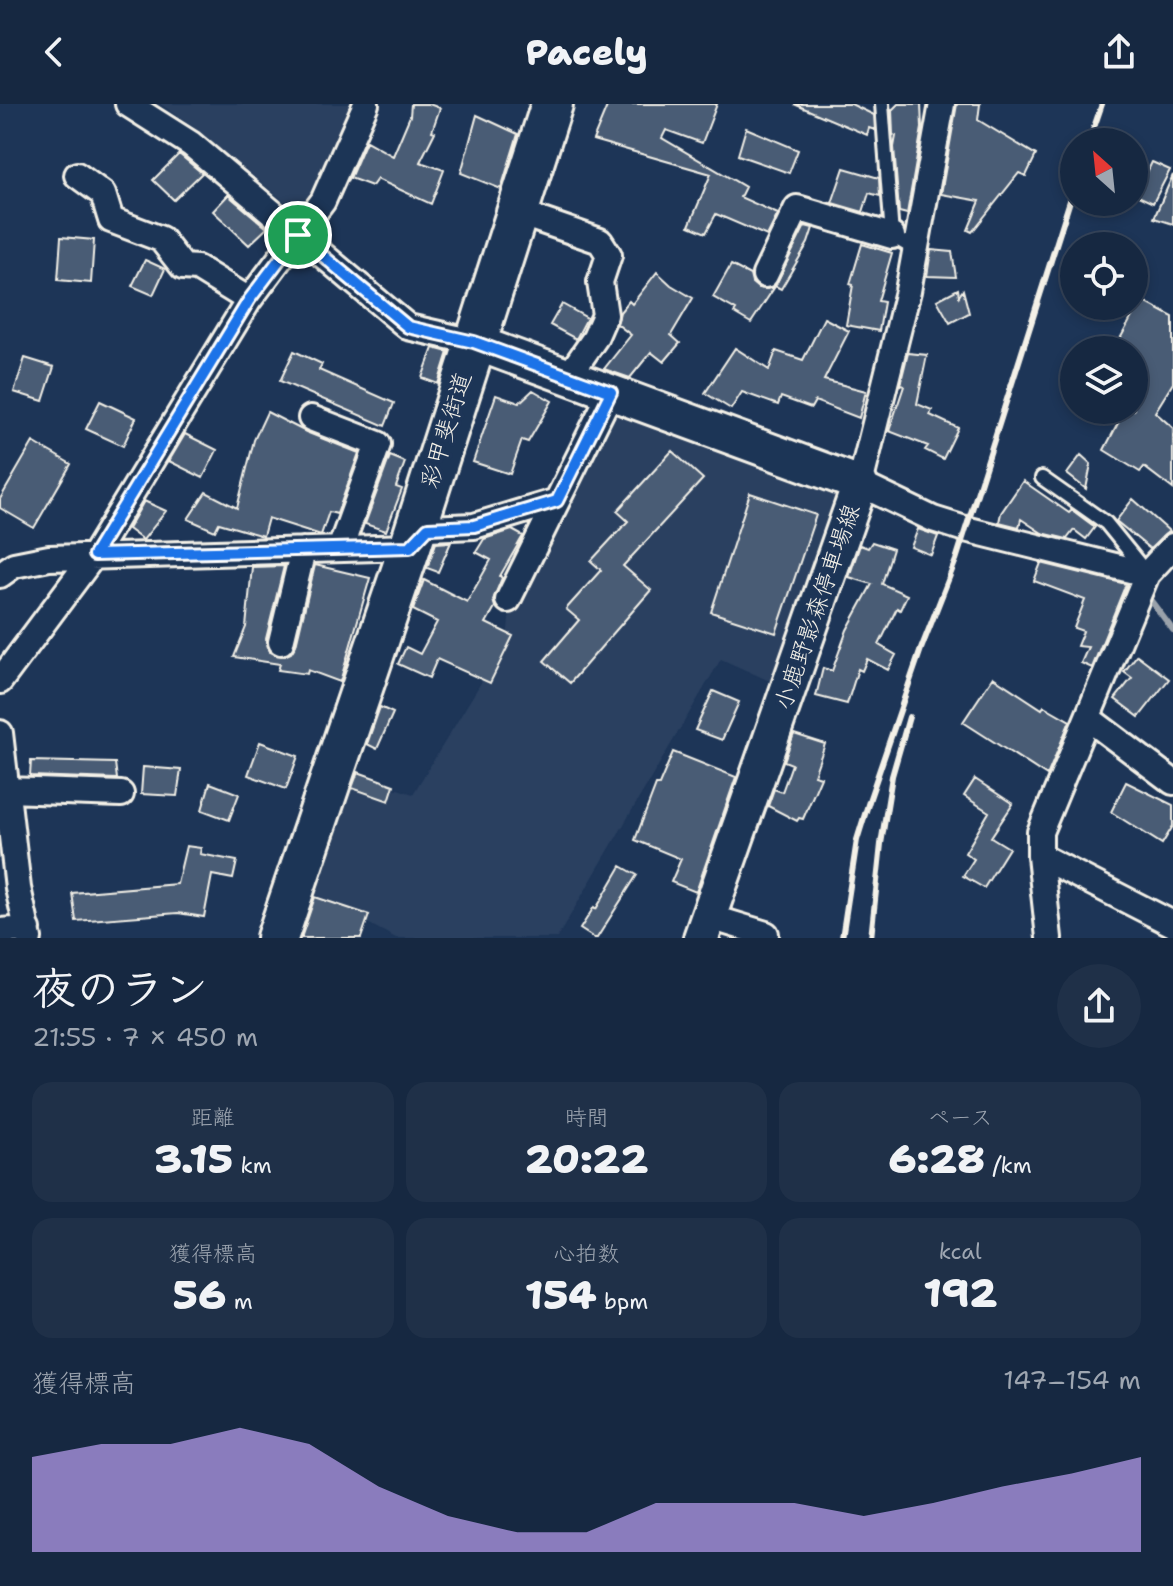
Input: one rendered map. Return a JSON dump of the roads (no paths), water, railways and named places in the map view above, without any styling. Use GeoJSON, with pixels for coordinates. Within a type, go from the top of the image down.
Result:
{"type":"FeatureCollection","features":[{"type":"Feature","properties":{"kind":"highway","name":"彩甲斐街道"},"geometry":{"type":"LineString","coordinates":[[277,938],[410,547],[552,104]]}},
{"type":"Feature","properties":{"kind":"main road","name":"小鹿野影森停車場線"},"geometry":{"type":"LineString","coordinates":[[474,342],[860,484],[706,928]]}},
{"type":"Feature","properties":{"kind":"street"},"geometry":{"type":"LineString","coordinates":[[128,104],[191,144],[408,327],[474,342]]}},
{"type":"Feature","properties":{"kind":"street"},"geometry":{"type":"LineString","coordinates":[[0,681],[94,555],[249,300],[323,201],[366,104]]}},
{"type":"Feature","properties":{"kind":"street"},"geometry":{"type":"LineString","coordinates":[[942,104],[908,291],[860,484],[933,519],[1147,574]]}},
{"type":"Feature","properties":{"kind":"street"},"geometry":{"type":"LineString","coordinates":[[77,175],[103,194],[111,220],[161,239],[183,267],[197,268],[249,300]]}},
{"type":"Feature","properties":{"kind":"street"},"geometry":{"type":"LineString","coordinates":[[765,275],[797,208],[892,236]]}},
{"type":"Feature","properties":{"kind":"street"},"geometry":{"type":"LineString","coordinates":[[516,212],[600,241],[609,255],[600,282],[605,315],[595,338],[568,377]]}},
{"type":"Feature","properties":{"kind":"street"},"geometry":{"type":"LineString","coordinates":[[508,600],[611,392]]}},
{"type":"Feature","properties":{"kind":"street"},"geometry":{"type":"LineString","coordinates":[[311,418],[378,444],[340,549]]}},
{"type":"Feature","properties":{"kind":"street"},"geometry":{"type":"LineString","coordinates":[[0,575],[14,565],[49,558],[410,547],[428,528],[474,526],[557,501]]}},
{"type":"Feature","properties":{"kind":"street"},"geometry":{"type":"LineString","coordinates":[[1049,938],[1040,832],[1147,574],[1173,546]]}},
{"type":"Feature","properties":{"kind":"street"},"geometry":{"type":"LineString","coordinates":[[281,642],[303,550]]}},
{"type":"Feature","properties":{"kind":"street"},"geometry":{"type":"LineString","coordinates":[[1088,718],[1173,782]]}},
{"type":"Feature","properties":{"kind":"street"},"geometry":{"type":"LineString","coordinates":[[0,733],[5,798],[28,934],[0,931]]}},
{"type":"Feature","properties":{"kind":"street"},"geometry":{"type":"LineString","coordinates":[[5,798],[121,794]]}},
{"type":"Feature","properties":{"kind":"street"},"geometry":{"type":"LineString","coordinates":[[1040,856],[1173,924]]}},
{"type":"Feature","properties":{"kind":"street"},"geometry":{"type":"LineString","coordinates":[[706,928],[766,934]]}},
{"type":"Feature","properties":{"kind":"lane"},"geometry":{"type":"LineString","coordinates":[[882,104],[892,236],[916,250]]}},
{"type":"Feature","properties":{"kind":"lane"},"geometry":{"type":"LineString","coordinates":[[1042,478],[1106,523],[1147,574]]}},
{"type":"Feature","properties":{"kind":"waterway"},"geometry":{"type":"LineString","coordinates":[[1152,602],[1173,630]]}},
{"type":"Feature","properties":{"kind":"railway"},"geometry":{"type":"LineString","coordinates":[[1094,128],[1102,104]]}},
{"type":"Feature","properties":{"kind":"railway"},"geometry":{"type":"LineString","coordinates":[[842,938],[857,840],[921,649],[956,560],[1065,216]]}},
{"type":"Feature","properties":{"kind":"railway"},"geometry":{"type":"LineString","coordinates":[[871,938],[892,776],[909,717]]}}]}
